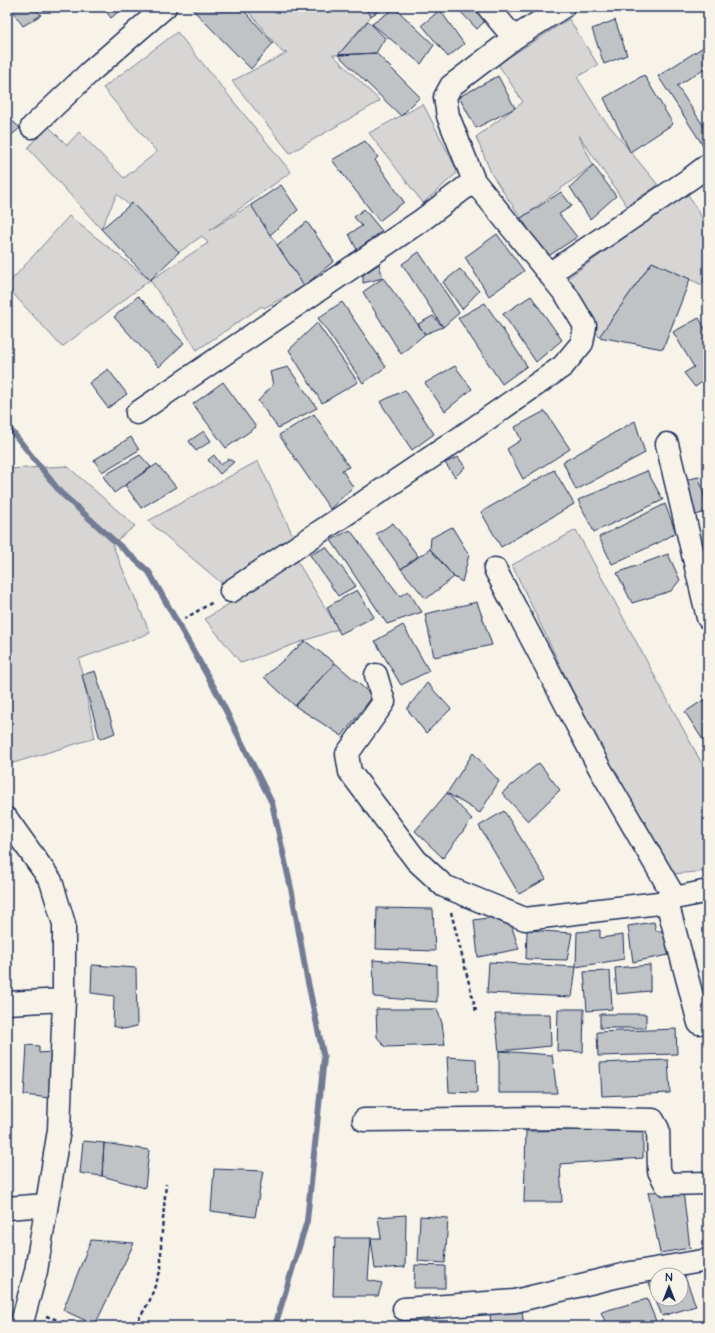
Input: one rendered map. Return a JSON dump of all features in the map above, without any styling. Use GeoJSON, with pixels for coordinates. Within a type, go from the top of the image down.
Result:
{"type":"FeatureCollection","features":[{"type":"Feature","properties":{"kind":"street"},"geometry":{"type":"LineString","coordinates":[[32,127],[90,72],[165,7]]}},
{"type":"Feature","properties":{"kind":"street"},"geometry":{"type":"LineString","coordinates":[[488,7],[514,38]]}},
{"type":"Feature","properties":{"kind":"street"},"geometry":{"type":"LineString","coordinates":[[231,591],[457,440],[563,366],[582,343],[585,326],[567,296],[474,181],[448,116],[445,97],[451,86],[514,38],[563,7]]}},
{"type":"Feature","properties":{"kind":"street"},"geometry":{"type":"LineString","coordinates":[[550,274],[708,165]]}},
{"type":"Feature","properties":{"kind":"street"},"geometry":{"type":"LineString","coordinates":[[136,413],[422,220],[474,181]]}},
{"type":"Feature","properties":{"kind":"street"},"geometry":{"type":"LineString","coordinates":[[667,444],[703,571],[708,618]]}},
{"type":"Feature","properties":{"kind":"street"},"geometry":{"type":"LineString","coordinates":[[495,569],[671,900],[700,1023]]}},
{"type":"Feature","properties":{"kind":"street"},"geometry":{"type":"LineString","coordinates":[[376,675],[384,702],[347,754],[350,772],[416,860],[444,886],[525,919],[671,900],[708,890]]}},
{"type":"Feature","properties":{"kind":"street"},"geometry":{"type":"LineString","coordinates":[[7,819],[51,881],[64,924],[64,1000],[59,1130],[36,1271],[23,1317]]}},
{"type":"Feature","properties":{"kind":"street"},"geometry":{"type":"LineString","coordinates":[[7,1003],[64,1000]]}},
{"type":"Feature","properties":{"kind":"street"},"geometry":{"type":"LineString","coordinates":[[364,1120],[551,1118],[653,1120],[658,1129],[659,1171],[666,1184],[708,1183]]}},
{"type":"Feature","properties":{"kind":"street"},"geometry":{"type":"LineString","coordinates":[[7,1208],[46,1205]]}},
{"type":"Feature","properties":{"kind":"street"},"geometry":{"type":"LineString","coordinates":[[404,1309],[515,1301],[631,1273],[708,1260]]}},
{"type":"Feature","properties":{"kind":"path"},"geometry":{"type":"LineString","coordinates":[[184,619],[231,591]]}},
{"type":"Feature","properties":{"kind":"path"},"geometry":{"type":"LineString","coordinates":[[444,886],[476,1012]]}},
{"type":"Feature","properties":{"kind":"path"},"geometry":{"type":"LineString","coordinates":[[135,1326],[150,1300],[161,1269],[161,1243],[166,1184]]}},
{"type":"Feature","properties":{"kind":"path"},"geometry":{"type":"LineString","coordinates":[[23,1317],[75,1326]]}},
{"type":"Feature","properties":{"kind":"shaded area"},"geometry":{"type":"Polygon","coordinates":[[[245,7],[365,7],[371,16],[338,55],[333,55],[380,101],[290,153],[232,81],[287,53],[282,52],[245,7]]]}},
{"type":"Feature","properties":{"kind":"shaded area"},"geometry":{"type":"Polygon","coordinates":[[[569,19],[598,65],[577,77],[602,117],[658,185],[627,206],[578,134],[593,165],[521,218],[492,175],[476,137],[523,102],[498,64],[569,19]]]}},
{"type":"Feature","properties":{"kind":"shaded area"},"geometry":{"type":"Polygon","coordinates":[[[177,32],[291,172],[210,230],[251,205],[304,286],[264,308],[262,306],[197,350],[150,280],[208,243],[202,236],[179,252],[117,194],[101,229],[28,148],[47,125],[67,145],[79,132],[124,178],[157,152],[103,88],[177,32]]]}},
{"type":"Feature","properties":{"kind":"shaded area"},"geometry":{"type":"Polygon","coordinates":[[[423,104],[458,172],[423,203],[369,133],[423,104]]]}},
{"type":"Feature","properties":{"kind":"shaded area"},"geometry":{"type":"Polygon","coordinates":[[[687,193],[708,228],[708,270],[702,285],[652,262],[599,337],[566,279],[687,193]]]}},
{"type":"Feature","properties":{"kind":"shaded area"},"geometry":{"type":"Polygon","coordinates":[[[69,216],[150,280],[62,347],[7,287],[7,285],[69,216]]]}},
{"type":"Feature","properties":{"kind":"shaded area"},"geometry":{"type":"Polygon","coordinates":[[[258,461],[293,536],[231,591],[148,521],[258,461]]]}},
{"type":"Feature","properties":{"kind":"shaded area"},"geometry":{"type":"Polygon","coordinates":[[[67,466],[135,526],[112,544],[150,633],[79,659],[95,738],[7,765],[7,469],[67,466]]]}},
{"type":"Feature","properties":{"kind":"shaded area"},"geometry":{"type":"Polygon","coordinates":[[[576,530],[708,775],[708,871],[661,875],[512,565],[576,530]]]}},
{"type":"Feature","properties":{"kind":"shaded area"},"geometry":{"type":"Polygon","coordinates":[[[297,561],[338,629],[241,663],[205,619],[297,561]]]}},
{"type":"Feature","properties":{"kind":"building"},"geometry":{"type":"Polygon","coordinates":[[[34,7],[41,15],[23,26],[10,8],[34,7]]]}},
{"type":"Feature","properties":{"kind":"building"},"geometry":{"type":"Polygon","coordinates":[[[103,7],[124,7],[111,18],[103,7]]]}},
{"type":"Feature","properties":{"kind":"building"},"geometry":{"type":"Polygon","coordinates":[[[190,7],[241,7],[273,43],[251,69],[190,7]]]}},
{"type":"Feature","properties":{"kind":"building"},"geometry":{"type":"Polygon","coordinates":[[[365,7],[385,7],[371,16],[365,7]]]}},
{"type":"Feature","properties":{"kind":"building"},"geometry":{"type":"Polygon","coordinates":[[[456,7],[482,7],[491,15],[477,29],[456,7]]]}},
{"type":"Feature","properties":{"kind":"building"},"geometry":{"type":"Polygon","coordinates":[[[395,8],[434,45],[421,64],[372,24],[395,8]]]}},
{"type":"Feature","properties":{"kind":"building"},"geometry":{"type":"Polygon","coordinates":[[[440,10],[464,44],[448,57],[422,25],[440,10]]]}},
{"type":"Feature","properties":{"kind":"building"},"geometry":{"type":"Polygon","coordinates":[[[615,20],[627,55],[604,64],[592,29],[615,20]]]}},
{"type":"Feature","properties":{"kind":"building"},"geometry":{"type":"Polygon","coordinates":[[[368,21],[385,38],[376,53],[338,55],[368,21]]]}},
{"type":"Feature","properties":{"kind":"building"},"geometry":{"type":"Polygon","coordinates":[[[708,44],[708,66],[677,86],[705,128],[708,126],[708,144],[704,147],[658,76],[708,44]]]}},
{"type":"Feature","properties":{"kind":"building"},"geometry":{"type":"Polygon","coordinates":[[[376,53],[420,97],[401,116],[338,55],[376,53]]]}},
{"type":"Feature","properties":{"kind":"building"},"geometry":{"type":"Polygon","coordinates":[[[644,75],[673,124],[630,152],[604,98],[644,75]]]}},
{"type":"Feature","properties":{"kind":"building"},"geometry":{"type":"Polygon","coordinates":[[[498,76],[515,108],[476,128],[459,97],[498,76]]]}},
{"type":"Feature","properties":{"kind":"building"},"geometry":{"type":"Polygon","coordinates":[[[7,116],[20,128],[7,139],[7,116]]]}},
{"type":"Feature","properties":{"kind":"building"},"geometry":{"type":"Polygon","coordinates":[[[365,141],[378,157],[375,160],[404,202],[379,221],[332,160],[365,141]]]}},
{"type":"Feature","properties":{"kind":"building"},"geometry":{"type":"Polygon","coordinates":[[[593,165],[616,196],[590,219],[570,187],[593,165]]]}},
{"type":"Feature","properties":{"kind":"building"},"geometry":{"type":"Polygon","coordinates":[[[281,185],[298,210],[270,235],[251,205],[281,185]]]}},
{"type":"Feature","properties":{"kind":"building"},"geometry":{"type":"Polygon","coordinates":[[[561,192],[572,206],[559,214],[577,237],[547,257],[521,218],[561,192]]]}},
{"type":"Feature","properties":{"kind":"building"},"geometry":{"type":"Polygon","coordinates":[[[132,203],[179,252],[150,280],[101,229],[132,203]]]}},
{"type":"Feature","properties":{"kind":"building"},"geometry":{"type":"Polygon","coordinates":[[[364,209],[382,231],[357,250],[349,234],[362,226],[354,217],[364,209]]]}},
{"type":"Feature","properties":{"kind":"building"},"geometry":{"type":"Polygon","coordinates":[[[307,222],[334,261],[304,286],[277,245],[307,222]]]}},
{"type":"Feature","properties":{"kind":"building"},"geometry":{"type":"Polygon","coordinates":[[[497,234],[524,271],[489,296],[465,257],[497,234]]]}},
{"type":"Feature","properties":{"kind":"building"},"geometry":{"type":"Polygon","coordinates":[[[419,252],[459,313],[443,327],[402,264],[419,252]]]}},
{"type":"Feature","properties":{"kind":"building"},"geometry":{"type":"Polygon","coordinates":[[[652,262],[690,279],[663,349],[599,337],[652,262]]]}},
{"type":"Feature","properties":{"kind":"building"},"geometry":{"type":"Polygon","coordinates":[[[379,264],[383,278],[363,283],[363,275],[379,264]]]}},
{"type":"Feature","properties":{"kind":"building"},"geometry":{"type":"Polygon","coordinates":[[[460,269],[479,291],[462,309],[443,282],[460,269]]]}},
{"type":"Feature","properties":{"kind":"building"},"geometry":{"type":"Polygon","coordinates":[[[383,278],[425,334],[401,354],[363,292],[383,278]]]}},
{"type":"Feature","properties":{"kind":"building"},"geometry":{"type":"Polygon","coordinates":[[[138,296],[184,343],[159,367],[114,317],[138,296]]]}},
{"type":"Feature","properties":{"kind":"building"},"geometry":{"type":"Polygon","coordinates":[[[531,296],[562,340],[536,362],[503,314],[531,296]]]}},
{"type":"Feature","properties":{"kind":"building"},"geometry":{"type":"Polygon","coordinates":[[[342,302],[386,367],[363,383],[318,318],[342,302]]]}},
{"type":"Feature","properties":{"kind":"building"},"geometry":{"type":"Polygon","coordinates":[[[485,303],[527,366],[502,384],[458,318],[485,303]]]}},
{"type":"Feature","properties":{"kind":"building"},"geometry":{"type":"Polygon","coordinates":[[[433,316],[443,327],[425,334],[418,324],[433,316]]]}},
{"type":"Feature","properties":{"kind":"building"},"geometry":{"type":"Polygon","coordinates":[[[699,318],[708,334],[708,378],[695,387],[684,373],[694,367],[673,332],[699,318]]]}},
{"type":"Feature","properties":{"kind":"building"},"geometry":{"type":"Polygon","coordinates":[[[317,323],[358,382],[322,403],[289,350],[317,323]]]}},
{"type":"Feature","properties":{"kind":"building"},"geometry":{"type":"Polygon","coordinates":[[[455,366],[472,389],[445,411],[425,383],[455,366]]]}},
{"type":"Feature","properties":{"kind":"building"},"geometry":{"type":"Polygon","coordinates":[[[288,367],[317,408],[278,428],[258,401],[273,385],[270,372],[288,367]]]}},
{"type":"Feature","properties":{"kind":"building"},"geometry":{"type":"Polygon","coordinates":[[[108,369],[127,394],[108,408],[89,383],[108,369]]]}},
{"type":"Feature","properties":{"kind":"building"},"geometry":{"type":"Polygon","coordinates":[[[223,382],[256,427],[226,448],[193,404],[223,382]]]}},
{"type":"Feature","properties":{"kind":"building"},"geometry":{"type":"Polygon","coordinates":[[[405,390],[434,434],[412,450],[380,402],[405,390]]]}},
{"type":"Feature","properties":{"kind":"building"},"geometry":{"type":"Polygon","coordinates":[[[545,411],[570,449],[523,479],[507,449],[521,440],[515,427],[545,411]]]}},
{"type":"Feature","properties":{"kind":"building"},"geometry":{"type":"Polygon","coordinates":[[[314,414],[349,467],[342,470],[353,487],[330,509],[279,435],[314,414]]]}},
{"type":"Feature","properties":{"kind":"building"},"geometry":{"type":"Polygon","coordinates":[[[635,421],[645,453],[576,490],[563,462],[635,421]]]}},
{"type":"Feature","properties":{"kind":"building"},"geometry":{"type":"Polygon","coordinates":[[[204,431],[211,441],[196,451],[189,441],[204,431]]]}},
{"type":"Feature","properties":{"kind":"building"},"geometry":{"type":"Polygon","coordinates":[[[131,437],[139,450],[102,472],[94,460],[131,437]]]}},
{"type":"Feature","properties":{"kind":"building"},"geometry":{"type":"Polygon","coordinates":[[[140,455],[151,467],[114,493],[103,476],[140,455]]]}},
{"type":"Feature","properties":{"kind":"building"},"geometry":{"type":"Polygon","coordinates":[[[214,455],[221,465],[228,459],[234,462],[220,474],[208,460],[214,455]]]}},
{"type":"Feature","properties":{"kind":"building"},"geometry":{"type":"Polygon","coordinates":[[[458,457],[465,467],[455,477],[445,463],[458,457]]]}},
{"type":"Feature","properties":{"kind":"building"},"geometry":{"type":"Polygon","coordinates":[[[157,464],[176,487],[141,508],[125,485],[157,464]]]}},
{"type":"Feature","properties":{"kind":"building"},"geometry":{"type":"Polygon","coordinates":[[[554,470],[574,504],[501,547],[481,512],[554,470]]]}},
{"type":"Feature","properties":{"kind":"building"},"geometry":{"type":"Polygon","coordinates":[[[647,471],[663,500],[594,532],[578,500],[647,471]]]}},
{"type":"Feature","properties":{"kind":"building"},"geometry":{"type":"Polygon","coordinates":[[[699,477],[708,511],[696,515],[684,480],[699,477]]]}},
{"type":"Feature","properties":{"kind":"building"},"geometry":{"type":"Polygon","coordinates":[[[665,504],[676,533],[612,564],[599,537],[665,504]]]}},
{"type":"Feature","properties":{"kind":"building"},"geometry":{"type":"Polygon","coordinates":[[[393,523],[418,556],[401,569],[376,534],[393,523]]]}},
{"type":"Feature","properties":{"kind":"building"},"geometry":{"type":"Polygon","coordinates":[[[452,527],[469,555],[462,582],[454,577],[430,549],[431,538],[452,527]]]}},
{"type":"Feature","properties":{"kind":"building"},"geometry":{"type":"Polygon","coordinates":[[[350,530],[400,596],[408,591],[422,612],[387,624],[331,540],[350,530]]]}},
{"type":"Feature","properties":{"kind":"building"},"geometry":{"type":"Polygon","coordinates":[[[326,547],[356,586],[338,596],[310,555],[326,547]]]}},
{"type":"Feature","properties":{"kind":"building"},"geometry":{"type":"Polygon","coordinates":[[[430,549],[454,577],[426,599],[401,569],[430,549]]]}},
{"type":"Feature","properties":{"kind":"building"},"geometry":{"type":"Polygon","coordinates":[[[668,554],[680,580],[671,591],[632,603],[617,573],[668,554]]]}},
{"type":"Feature","properties":{"kind":"building"},"geometry":{"type":"Polygon","coordinates":[[[357,590],[374,617],[340,634],[327,607],[357,590]]]}},
{"type":"Feature","properties":{"kind":"building"},"geometry":{"type":"Polygon","coordinates":[[[477,602],[492,645],[434,657],[425,614],[477,602]]]}},
{"type":"Feature","properties":{"kind":"building"},"geometry":{"type":"Polygon","coordinates":[[[403,625],[429,671],[401,685],[375,641],[403,625]]]}},
{"type":"Feature","properties":{"kind":"building"},"geometry":{"type":"Polygon","coordinates":[[[305,641],[335,663],[295,706],[264,677],[305,641]]]}},
{"type":"Feature","properties":{"kind":"building"},"geometry":{"type":"Polygon","coordinates":[[[335,663],[373,696],[342,736],[295,706],[335,663]]]}},
{"type":"Feature","properties":{"kind":"building"},"geometry":{"type":"Polygon","coordinates":[[[95,671],[115,733],[100,739],[82,675],[95,671]]]}},
{"type":"Feature","properties":{"kind":"building"},"geometry":{"type":"Polygon","coordinates":[[[427,683],[451,709],[426,733],[407,709],[427,683]]]}},
{"type":"Feature","properties":{"kind":"building"},"geometry":{"type":"Polygon","coordinates":[[[708,697],[708,748],[685,712],[708,697]]]}},
{"type":"Feature","properties":{"kind":"building"},"geometry":{"type":"Polygon","coordinates":[[[473,753],[499,781],[480,813],[447,793],[473,753]]]}},
{"type":"Feature","properties":{"kind":"building"},"geometry":{"type":"Polygon","coordinates":[[[539,763],[560,790],[528,821],[502,793],[539,763]]]}},
{"type":"Feature","properties":{"kind":"building"},"geometry":{"type":"Polygon","coordinates":[[[447,793],[472,819],[443,858],[415,831],[447,793]]]}},
{"type":"Feature","properties":{"kind":"building"},"geometry":{"type":"Polygon","coordinates":[[[504,811],[546,879],[519,894],[479,826],[504,811]]]}},
{"type":"Feature","properties":{"kind":"building"},"geometry":{"type":"Polygon","coordinates":[[[377,908],[433,909],[435,951],[376,949],[377,908]]]}},
{"type":"Feature","properties":{"kind":"building"},"geometry":{"type":"Polygon","coordinates":[[[508,915],[519,949],[478,957],[474,920],[508,915]]]}},
{"type":"Feature","properties":{"kind":"building"},"geometry":{"type":"Polygon","coordinates":[[[654,922],[656,931],[669,931],[674,954],[633,962],[628,926],[654,922]]]}},
{"type":"Feature","properties":{"kind":"building"},"geometry":{"type":"Polygon","coordinates":[[[527,930],[572,933],[567,960],[526,959],[527,930]]]}},
{"type":"Feature","properties":{"kind":"building"},"geometry":{"type":"Polygon","coordinates":[[[600,930],[600,938],[623,935],[624,959],[576,967],[577,932],[600,930]]]}},
{"type":"Feature","properties":{"kind":"building"},"geometry":{"type":"Polygon","coordinates":[[[373,960],[437,965],[437,1002],[374,997],[373,960]]]}},
{"type":"Feature","properties":{"kind":"building"},"geometry":{"type":"Polygon","coordinates":[[[489,962],[576,967],[572,997],[487,993],[489,962]]]}},
{"type":"Feature","properties":{"kind":"building"},"geometry":{"type":"Polygon","coordinates":[[[92,965],[136,968],[137,1026],[124,1029],[113,1026],[114,996],[91,993],[92,965]]]}},
{"type":"Feature","properties":{"kind":"building"},"geometry":{"type":"Polygon","coordinates":[[[650,965],[650,991],[617,994],[615,968],[650,965]]]}},
{"type":"Feature","properties":{"kind":"building"},"geometry":{"type":"Polygon","coordinates":[[[610,971],[612,1009],[587,1011],[584,972],[610,971]]]}},
{"type":"Feature","properties":{"kind":"building"},"geometry":{"type":"Polygon","coordinates":[[[376,1009],[437,1009],[442,1023],[445,1045],[385,1047],[377,1037],[376,1009]]]}},
{"type":"Feature","properties":{"kind":"building"},"geometry":{"type":"Polygon","coordinates":[[[558,1009],[584,1009],[583,1052],[557,1051],[558,1009]]]}},
{"type":"Feature","properties":{"kind":"building"},"geometry":{"type":"Polygon","coordinates":[[[495,1014],[550,1014],[551,1046],[499,1051],[495,1014]]]}},
{"type":"Feature","properties":{"kind":"building"},"geometry":{"type":"Polygon","coordinates":[[[600,1014],[646,1014],[646,1028],[600,1028],[600,1014]]]}},
{"type":"Feature","properties":{"kind":"building"},"geometry":{"type":"Polygon","coordinates":[[[676,1029],[677,1054],[598,1056],[597,1032],[676,1029]]]}},
{"type":"Feature","properties":{"kind":"building"},"geometry":{"type":"Polygon","coordinates":[[[27,1045],[39,1046],[39,1053],[51,1052],[50,1098],[24,1095],[27,1045]]]}},
{"type":"Feature","properties":{"kind":"building"},"geometry":{"type":"Polygon","coordinates":[[[499,1051],[552,1055],[557,1093],[499,1093],[499,1051]]]}},
{"type":"Feature","properties":{"kind":"building"},"geometry":{"type":"Polygon","coordinates":[[[447,1057],[476,1059],[477,1093],[449,1092],[447,1057]]]}},
{"type":"Feature","properties":{"kind":"building"},"geometry":{"type":"Polygon","coordinates":[[[668,1060],[670,1093],[602,1096],[600,1063],[668,1060]]]}},
{"type":"Feature","properties":{"kind":"building"},"geometry":{"type":"Polygon","coordinates":[[[643,1129],[643,1158],[560,1164],[562,1202],[524,1202],[526,1131],[643,1129]]]}},
{"type":"Feature","properties":{"kind":"building"},"geometry":{"type":"Polygon","coordinates":[[[83,1141],[104,1143],[102,1176],[80,1173],[83,1141]]]}},
{"type":"Feature","properties":{"kind":"building"},"geometry":{"type":"Polygon","coordinates":[[[104,1143],[149,1150],[145,1188],[102,1176],[104,1143]]]}},
{"type":"Feature","properties":{"kind":"building"},"geometry":{"type":"Polygon","coordinates":[[[214,1169],[263,1171],[255,1217],[211,1211],[214,1169]]]}},
{"type":"Feature","properties":{"kind":"building"},"geometry":{"type":"Polygon","coordinates":[[[683,1191],[690,1248],[660,1253],[648,1192],[683,1191]]]}},
{"type":"Feature","properties":{"kind":"building"},"geometry":{"type":"Polygon","coordinates":[[[708,1208],[708,1230],[704,1209],[708,1208]]]}},
{"type":"Feature","properties":{"kind":"building"},"geometry":{"type":"Polygon","coordinates":[[[406,1215],[405,1267],[375,1269],[371,1238],[381,1238],[378,1217],[406,1215]]]}},
{"type":"Feature","properties":{"kind":"building"},"geometry":{"type":"Polygon","coordinates":[[[420,1216],[448,1218],[445,1263],[418,1261],[420,1216]]]}},
{"type":"Feature","properties":{"kind":"building"},"geometry":{"type":"Polygon","coordinates":[[[335,1238],[371,1238],[368,1280],[382,1283],[378,1296],[333,1296],[335,1238]]]}},
{"type":"Feature","properties":{"kind":"building"},"geometry":{"type":"Polygon","coordinates":[[[91,1240],[134,1243],[95,1325],[63,1310],[91,1240]]]}},
{"type":"Feature","properties":{"kind":"building"},"geometry":{"type":"Polygon","coordinates":[[[415,1265],[445,1266],[445,1288],[414,1288],[415,1265]]]}},
{"type":"Feature","properties":{"kind":"building"},"geometry":{"type":"Polygon","coordinates":[[[689,1288],[696,1306],[662,1316],[658,1307],[689,1307],[689,1288]]]}},
{"type":"Feature","properties":{"kind":"building"},"geometry":{"type":"Polygon","coordinates":[[[647,1299],[658,1326],[607,1326],[601,1312],[647,1299]]]}},
{"type":"Feature","properties":{"kind":"building"},"geometry":{"type":"Polygon","coordinates":[[[522,1311],[524,1326],[491,1326],[490,1314],[522,1311]]]}},
{"type":"Feature","properties":{"kind":"waterway"},"geometry":{"type":"LineString","coordinates":[[7,425],[61,493],[149,572],[216,691],[272,803],[292,893],[306,973],[324,1058],[307,1221],[275,1326]]}}]}
